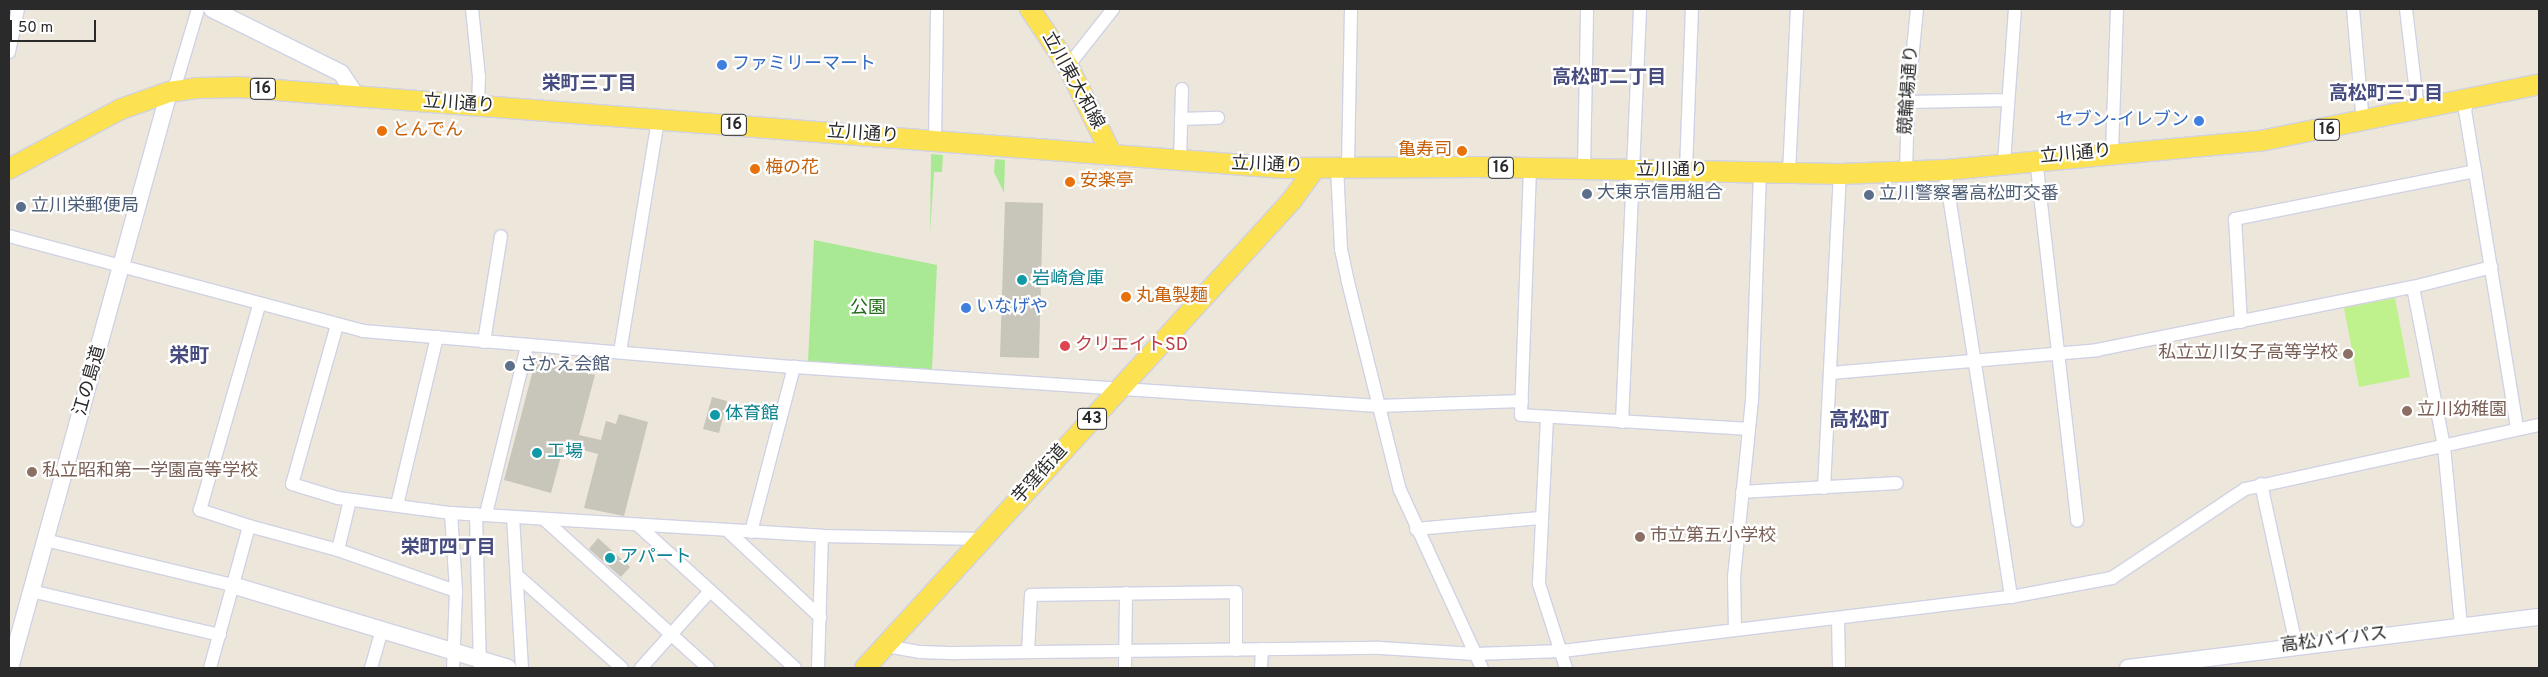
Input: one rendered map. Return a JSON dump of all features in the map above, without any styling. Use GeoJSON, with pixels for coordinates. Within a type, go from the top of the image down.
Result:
{"type":"FeatureCollection","features":[{"type":"Feature","properties":{"kind":"main road","name":"立川東大和線"},"geometry":{"type":"LineString","coordinates":[[1030,9],[1068,66],[1112,155]]}},
{"type":"Feature","properties":{"kind":"main road","name":"立川通り"},"geometry":{"type":"LineString","coordinates":[[9,169],[84,126],[169,92],[237,87],[935,140],[1180,161],[1315,168],[1840,174],[1945,170],[2004,162],[2112,152],[2260,141],[2363,123],[2539,84]]}},
{"type":"Feature","properties":{"kind":"main road","name":"芋窪街道"},"geometry":{"type":"LineString","coordinates":[[866,668],[1292,200],[1315,168]]}},
{"type":"Feature","properties":{"kind":"street"},"geometry":{"type":"LineString","coordinates":[[9,52],[18,9]]}},
{"type":"Feature","properties":{"kind":"street"},"geometry":{"type":"LineString","coordinates":[[169,92],[176,83],[198,9]]}},
{"type":"Feature","properties":{"kind":"street"},"geometry":{"type":"LineString","coordinates":[[212,9],[341,73],[356,97]]}},
{"type":"Feature","properties":{"kind":"street"},"geometry":{"type":"LineString","coordinates":[[472,9],[479,77],[478,106]]}},
{"type":"Feature","properties":{"kind":"street"},"geometry":{"type":"LineString","coordinates":[[935,140],[937,9]]}},
{"type":"Feature","properties":{"kind":"street"},"geometry":{"type":"LineString","coordinates":[[1068,66],[1112,9]]}},
{"type":"Feature","properties":{"kind":"street"},"geometry":{"type":"LineString","coordinates":[[1351,9],[1342,167],[1341,249],[1400,490],[1416,529],[1482,668]]}},
{"type":"Feature","properties":{"kind":"street"},"geometry":{"type":"LineString","coordinates":[[1584,170],[1587,9]]}},
{"type":"Feature","properties":{"kind":"street"},"geometry":{"type":"LineString","coordinates":[[1622,422],[1636,171],[1640,9]]}},
{"type":"Feature","properties":{"kind":"street"},"geometry":{"type":"LineString","coordinates":[[1686,171],[1692,9]]}},
{"type":"Feature","properties":{"kind":"street"},"geometry":{"type":"LineString","coordinates":[[1789,173],[1797,9]]}},
{"type":"Feature","properties":{"kind":"street","name":"競輪場通り"},"geometry":{"type":"LineString","coordinates":[[1906,171],[1908,102],[1917,9]]}},
{"type":"Feature","properties":{"kind":"street"},"geometry":{"type":"LineString","coordinates":[[2004,162],[2015,9]]}},
{"type":"Feature","properties":{"kind":"street"},"geometry":{"type":"LineString","coordinates":[[2112,152],[2117,9]]}},
{"type":"Feature","properties":{"kind":"street"},"geometry":{"type":"LineString","coordinates":[[2353,9],[2363,123]]}},
{"type":"Feature","properties":{"kind":"street"},"geometry":{"type":"LineString","coordinates":[[2406,9],[2418,110]]}},
{"type":"Feature","properties":{"kind":"street"},"geometry":{"type":"LineString","coordinates":[[1180,161],[1182,89]]}},
{"type":"Feature","properties":{"kind":"street","name":"江の島道"},"geometry":{"type":"LineString","coordinates":[[10,668],[123,267],[169,92]]}},
{"type":"Feature","properties":{"kind":"street"},"geometry":{"type":"LineString","coordinates":[[2469,98],[2465,110],[2517,428]]}},
{"type":"Feature","properties":{"kind":"street"},"geometry":{"type":"LineString","coordinates":[[1908,102],[2008,100]]}},
{"type":"Feature","properties":{"kind":"street"},"geometry":{"type":"LineString","coordinates":[[1181,119],[1218,118]]}},
{"type":"Feature","properties":{"kind":"street"},"geometry":{"type":"LineString","coordinates":[[620,352],[658,120]]}},
{"type":"Feature","properties":{"kind":"street"},"geometry":{"type":"LineString","coordinates":[[2036,159],[2077,521]]}},
{"type":"Feature","properties":{"kind":"street"},"geometry":{"type":"LineString","coordinates":[[1530,169],[1521,415],[1748,429]]}},
{"type":"Feature","properties":{"kind":"street"},"geometry":{"type":"LineString","coordinates":[[1945,170],[1974,363],[1989,436],[2011,598]]}},
{"type":"Feature","properties":{"kind":"street"},"geometry":{"type":"LineString","coordinates":[[2241,322],[2235,219],[2475,171]]}},
{"type":"Feature","properties":{"kind":"street"},"geometry":{"type":"LineString","coordinates":[[1735,630],[1734,577],[1748,429],[1760,172]]}},
{"type":"Feature","properties":{"kind":"street"},"geometry":{"type":"LineString","coordinates":[[1824,488],[1840,174]]}},
{"type":"Feature","properties":{"kind":"street"},"geometry":{"type":"LineString","coordinates":[[9,236],[337,325],[437,337],[794,367],[1378,406],[1522,401]]}},
{"type":"Feature","properties":{"kind":"street"},"geometry":{"type":"LineString","coordinates":[[484,342],[501,236]]}},
{"type":"Feature","properties":{"kind":"street"},"geometry":{"type":"LineString","coordinates":[[1831,373],[1974,363],[2058,354],[2241,322],[2413,287],[2492,267]]}},
{"type":"Feature","properties":{"kind":"street"},"geometry":{"type":"LineString","coordinates":[[2413,287],[2444,446],[2462,624]]}},
{"type":"Feature","properties":{"kind":"street"},"geometry":{"type":"LineString","coordinates":[[259,305],[200,510],[249,526],[338,550],[456,591]]}},
{"type":"Feature","properties":{"kind":"street"},"geometry":{"type":"LineString","coordinates":[[337,325],[292,484],[350,500],[451,513],[729,532],[983,539]]}},
{"type":"Feature","properties":{"kind":"street"},"geometry":{"type":"LineString","coordinates":[[397,505],[437,337]]}},
{"type":"Feature","properties":{"kind":"street"},"geometry":{"type":"LineString","coordinates":[[480,664],[481,514],[528,346]]}},
{"type":"Feature","properties":{"kind":"street"},"geometry":{"type":"LineString","coordinates":[[751,532],[794,367]]}},
{"type":"Feature","properties":{"kind":"street"},"geometry":{"type":"LineString","coordinates":[[1547,418],[1540,518],[1540,584],[1566,668]]}},
{"type":"Feature","properties":{"kind":"street"},"geometry":{"type":"LineString","coordinates":[[886,646],[920,652],[1380,648],[1475,654],[1562,651],[2011,598],[2112,578],[2244,489],[2444,446],[2517,428],[2539,425]]}},
{"type":"Feature","properties":{"kind":"street"},"geometry":{"type":"LineString","coordinates":[[1742,492],[1897,483]]}},
{"type":"Feature","properties":{"kind":"street"},"geometry":{"type":"LineString","coordinates":[[2261,484],[2296,645]]}},
{"type":"Feature","properties":{"kind":"street"},"geometry":{"type":"LineString","coordinates":[[338,550],[350,500]]}},
{"type":"Feature","properties":{"kind":"street"},"geometry":{"type":"LineString","coordinates":[[451,513],[456,591],[454,660]]}},
{"type":"Feature","properties":{"kind":"street"},"geometry":{"type":"LineString","coordinates":[[513,517],[519,577],[522,668]]}},
{"type":"Feature","properties":{"kind":"street"},"geometry":{"type":"LineString","coordinates":[[1416,529],[1540,518]]}},
{"type":"Feature","properties":{"kind":"street"},"geometry":{"type":"LineString","coordinates":[[545,520],[708,668]]}},
{"type":"Feature","properties":{"kind":"street"},"geometry":{"type":"LineString","coordinates":[[210,668],[249,526]]}},
{"type":"Feature","properties":{"kind":"street"},"geometry":{"type":"LineString","coordinates":[[639,526],[794,668]]}},
{"type":"Feature","properties":{"kind":"street"},"geometry":{"type":"LineString","coordinates":[[729,532],[820,617]]}},
{"type":"Feature","properties":{"kind":"street"},"geometry":{"type":"LineString","coordinates":[[818,668],[822,536]]}},
{"type":"Feature","properties":{"kind":"street"},"geometry":{"type":"LineString","coordinates":[[45,540],[232,585],[382,630],[454,660],[508,668]]}},
{"type":"Feature","properties":{"kind":"street"},"geometry":{"type":"LineString","coordinates":[[519,577],[622,668]]}},
{"type":"Feature","properties":{"kind":"street"},"geometry":{"type":"LineString","coordinates":[[31,591],[220,635]]}},
{"type":"Feature","properties":{"kind":"street"},"geometry":{"type":"LineString","coordinates":[[641,668],[710,591]]}},
{"type":"Feature","properties":{"kind":"street"},"geometry":{"type":"LineString","coordinates":[[1028,652],[1030,595],[1236,592],[1236,650]]}},
{"type":"Feature","properties":{"kind":"street"},"geometry":{"type":"LineString","coordinates":[[1125,668],[1126,594]]}},
{"type":"Feature","properties":{"kind":"street","name":"高松バイパス"},"geometry":{"type":"LineString","coordinates":[[2128,668],[2462,624],[2539,617]]}},
{"type":"Feature","properties":{"kind":"street"},"geometry":{"type":"LineString","coordinates":[[1838,619],[1839,668]]}},
{"type":"Feature","properties":{"kind":"street"},"geometry":{"type":"LineString","coordinates":[[371,668],[382,630]]}},
{"type":"Feature","properties":{"kind":"street"},"geometry":{"type":"LineString","coordinates":[[1261,668],[1262,650]]}},
{"type":"Feature","properties":{"kind":"green space"},"geometry":{"type":"Polygon","coordinates":[[[931,154],[943,155],[942,172],[934,172],[930,234],[931,154]]]}},
{"type":"Feature","properties":{"kind":"green space"},"geometry":{"type":"Polygon","coordinates":[[[995,159],[1005,160],[1004,193],[994,172],[995,159]]]}},
{"type":"Feature","properties":{"kind":"green space","name":"公園"},"geometry":{"type":"Polygon","coordinates":[[[814,240],[937,265],[932,370],[808,361],[814,240]]]}},
{"type":"Feature","properties":{"kind":"green space"},"geometry":{"type":"Polygon","coordinates":[[[2395,298],[2410,377],[2359,387],[2344,308],[2395,298]]]}},
{"type":"Feature","properties":{"kind":"building","name":"岩崎倉庫"},"geometry":{"type":"Polygon","coordinates":[[[1005,202],[1043,203],[1039,358],[1000,357],[1005,202]]]}},
{"type":"Feature","properties":{"kind":"building"},"geometry":{"type":"Polygon","coordinates":[[[536,359],[595,375],[579,435],[601,440],[606,421],[616,424],[619,414],[648,422],[624,516],[584,508],[598,454],[564,445],[551,493],[504,480],[536,359]]]}},
{"type":"Feature","properties":{"kind":"building","name":"体育館"},"geometry":{"type":"Polygon","coordinates":[[[712,397],[727,401],[719,433],[703,429],[712,397]]]}},
{"type":"Feature","properties":{"kind":"building","name":"アパート"},"geometry":{"type":"Polygon","coordinates":[[[598,538],[630,567],[621,577],[589,549],[598,538]]]}},
{"type":"Feature","properties":{"kind":"place","name":"ファミリーマート"},"geometry":{"type":"Point","coordinates":[722,65]}},
{"type":"Feature","properties":{"kind":"place","name":"セブン-イレブン"},"geometry":{"type":"Point","coordinates":[2199,121]}},
{"type":"Feature","properties":{"kind":"place","name":"とんでん"},"geometry":{"type":"Point","coordinates":[382,131]}},
{"type":"Feature","properties":{"kind":"place","name":"亀寿司"},"geometry":{"type":"Point","coordinates":[1462,151]}},
{"type":"Feature","properties":{"kind":"place","name":"梅の花"},"geometry":{"type":"Point","coordinates":[755,169]}},
{"type":"Feature","properties":{"kind":"place","name":"安楽亭"},"geometry":{"type":"Point","coordinates":[1070,182]}},
{"type":"Feature","properties":{"kind":"place","name":"大東京信用組合"},"geometry":{"type":"Point","coordinates":[1587,194]}},
{"type":"Feature","properties":{"kind":"place","name":"立川警察署高松町交番"},"geometry":{"type":"Point","coordinates":[1869,195]}},
{"type":"Feature","properties":{"kind":"place","name":"立川栄郵便局"},"geometry":{"type":"Point","coordinates":[21,207]}},
{"type":"Feature","properties":{"kind":"place","name":"岩崎倉庫"},"geometry":{"type":"Point","coordinates":[1022,280]}},
{"type":"Feature","properties":{"kind":"place","name":"丸亀製麺"},"geometry":{"type":"Point","coordinates":[1126,297]}},
{"type":"Feature","properties":{"kind":"place","name":"いなげや"},"geometry":{"type":"Point","coordinates":[966,308]}},
{"type":"Feature","properties":{"kind":"place","name":"クリエイトSD"},"geometry":{"type":"Point","coordinates":[1065,346]}},
{"type":"Feature","properties":{"kind":"place","name":"私立立川女子高等学校"},"geometry":{"type":"Point","coordinates":[2348,354]}},
{"type":"Feature","properties":{"kind":"place","name":"さかえ会館"},"geometry":{"type":"Point","coordinates":[510,366]}},
{"type":"Feature","properties":{"kind":"place","name":"立川幼稚園"},"geometry":{"type":"Point","coordinates":[2407,411]}},
{"type":"Feature","properties":{"kind":"place","name":"体育館"},"geometry":{"type":"Point","coordinates":[715,415]}},
{"type":"Feature","properties":{"kind":"place","name":"工場"},"geometry":{"type":"Point","coordinates":[537,453]}},
{"type":"Feature","properties":{"kind":"place","name":"私立昭和第一学園高等学校"},"geometry":{"type":"Point","coordinates":[32,472]}},
{"type":"Feature","properties":{"kind":"place","name":"市立第五小学校"},"geometry":{"type":"Point","coordinates":[1640,537]}},
{"type":"Feature","properties":{"kind":"place","name":"アパート"},"geometry":{"type":"Point","coordinates":[610,558]}},
{"type":"Feature","properties":{"kind":"district","name":"高松町二丁目"},"geometry":{"type":"Point","coordinates":[1609,79]}},
{"type":"Feature","properties":{"kind":"district","name":"栄町三丁目"},"geometry":{"type":"Point","coordinates":[589,85]}},
{"type":"Feature","properties":{"kind":"district","name":"高松町三丁目"},"geometry":{"type":"Point","coordinates":[2386,95]}},
{"type":"Feature","properties":{"kind":"district","name":"栄町"},"geometry":{"type":"Point","coordinates":[189,357]}},
{"type":"Feature","properties":{"kind":"district","name":"高松町"},"geometry":{"type":"Point","coordinates":[1859,421]}},
{"type":"Feature","properties":{"kind":"district","name":"栄町四丁目"},"geometry":{"type":"Point","coordinates":[448,549]}}]}
